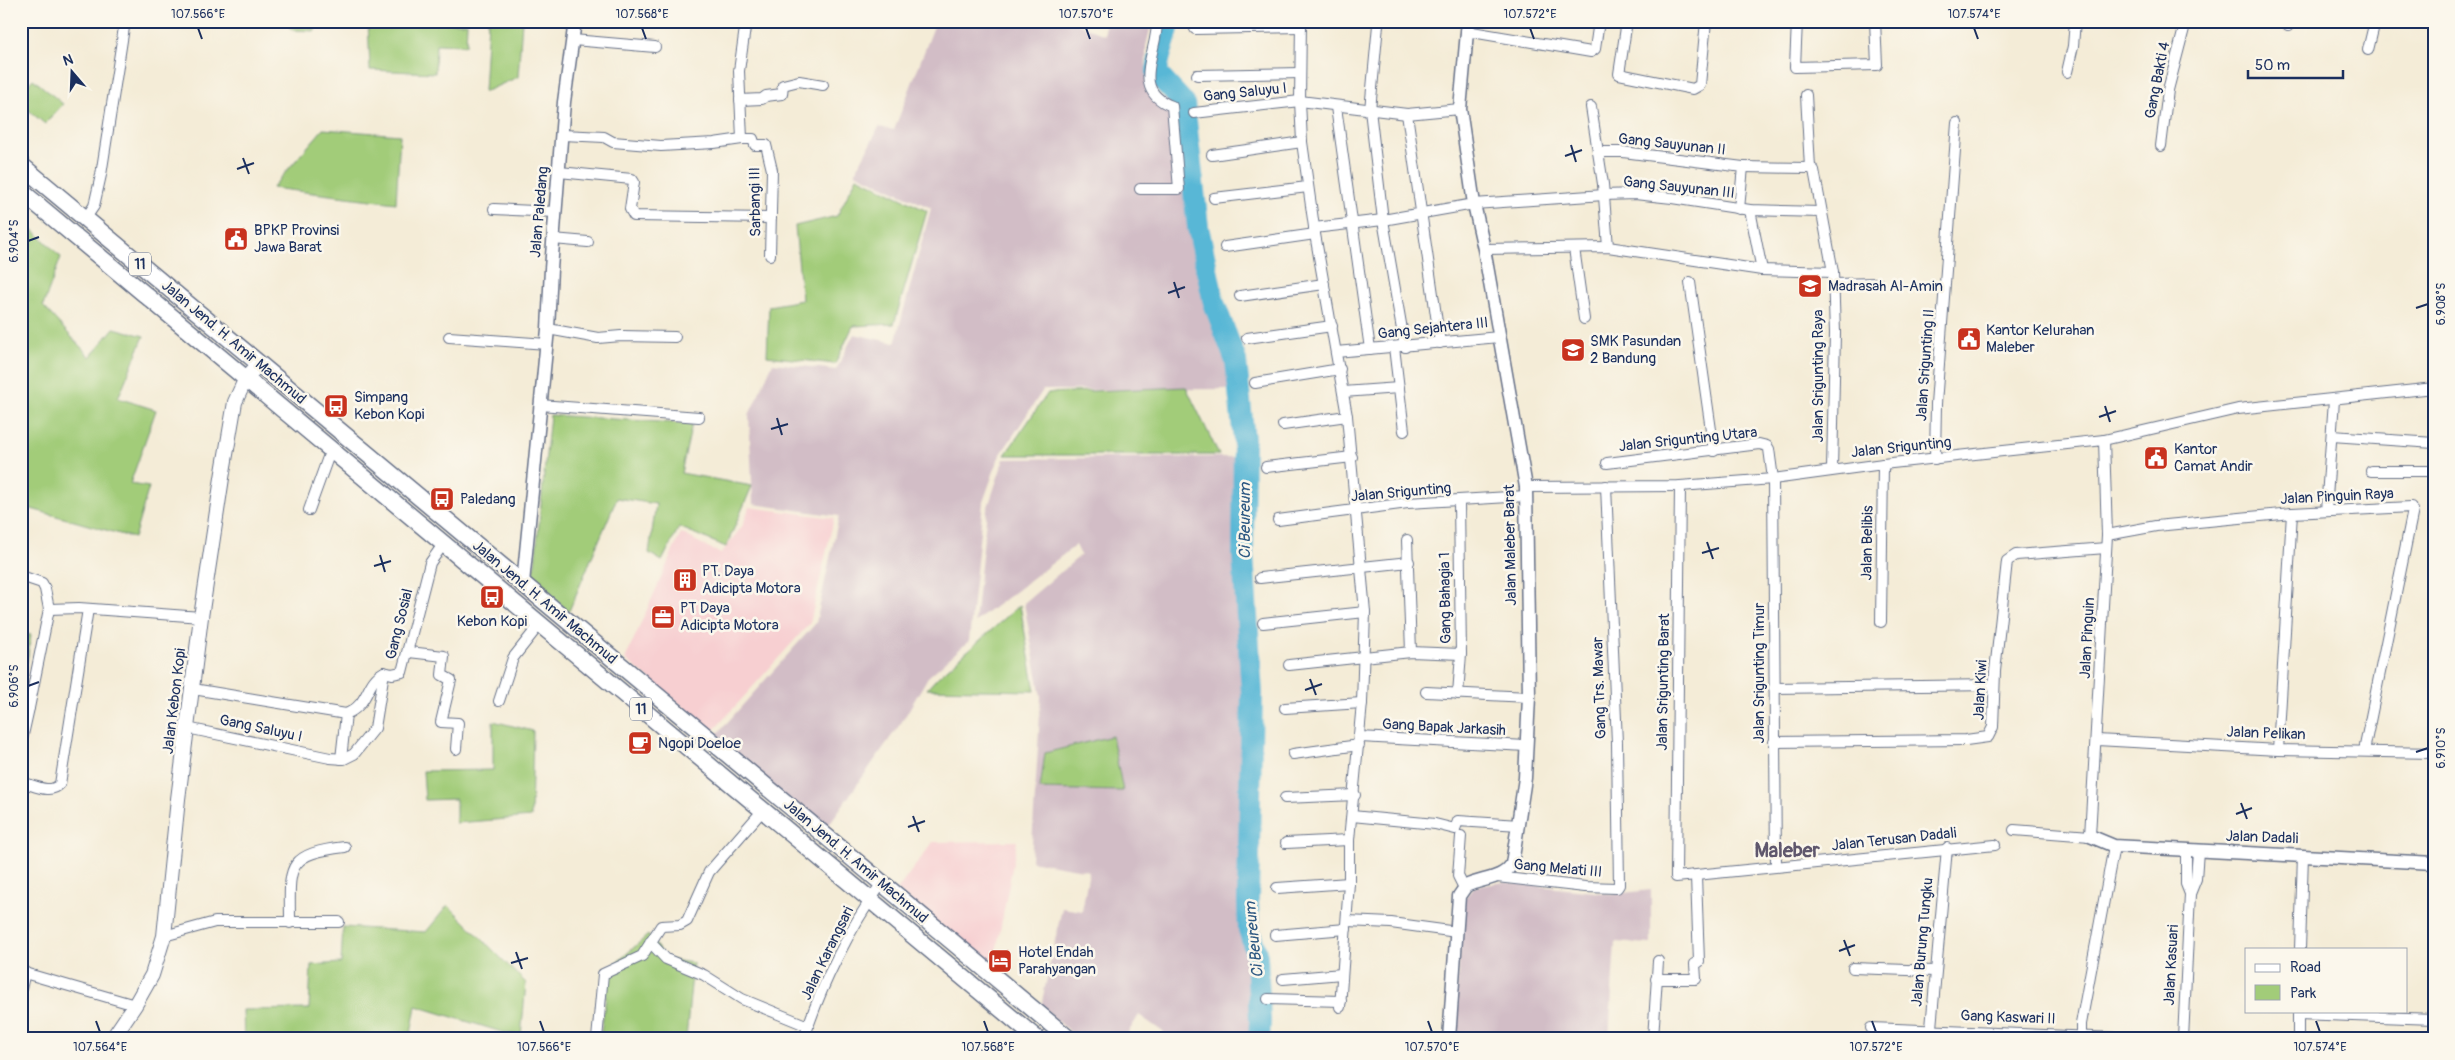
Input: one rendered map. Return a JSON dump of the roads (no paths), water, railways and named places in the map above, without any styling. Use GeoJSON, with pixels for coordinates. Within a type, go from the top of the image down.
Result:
{"type":"FeatureCollection","features":[{"type":"Feature","properties":{"kind":"highway","name":"Jalan Jend. H. Amir Machmud"},"geometry":{"type":"LineString","coordinates":[[21,165],[1069,1039]]}},
{"type":"Feature","properties":{"kind":"highway","name":"Jalan Jend. H. Amir Machmud"},"geometry":{"type":"LineString","coordinates":[[21,191],[1037,1039]]}},
{"type":"Feature","properties":{"kind":"main road","name":"Jalan Kebon Kopi"},"geometry":{"type":"LineString","coordinates":[[112,1039],[152,975],[164,936],[201,617],[235,402],[246,378],[259,364]]}},
{"type":"Feature","properties":{"kind":"street"},"geometry":{"type":"LineString","coordinates":[[85,219],[94,206],[101,176],[125,21]]}},
{"type":"Feature","properties":{"kind":"street","name":"Jalan Paledang"},"geometry":{"type":"LineString","coordinates":[[523,583],[547,344],[564,102],[575,21]]}},
{"type":"Feature","properties":{"kind":"street"},"geometry":{"type":"LineString","coordinates":[[563,135],[604,137],[613,142],[662,146],[742,139],[739,71],[746,21]]}},
{"type":"Feature","properties":{"kind":"street"},"geometry":{"type":"LineString","coordinates":[[1140,189],[1179,190],[1172,106],[1152,92],[1147,71],[1157,21]]}},
{"type":"Feature","properties":{"kind":"street"},"geometry":{"type":"LineString","coordinates":[[1467,26],[1591,52],[1595,49],[1599,21]]}},
{"type":"Feature","properties":{"kind":"street"},"geometry":{"type":"LineString","coordinates":[[1627,21],[1619,74],[1693,89],[1700,85],[1706,21]]}},
{"type":"Feature","properties":{"kind":"street"},"geometry":{"type":"LineString","coordinates":[[1797,21],[1795,67],[1877,65],[1876,21]]}},
{"type":"Feature","properties":{"kind":"street"},"geometry":{"type":"LineString","coordinates":[[2068,72],[2074,46],[2075,21]]}},
{"type":"Feature","properties":{"kind":"street","name":"Gang Bakti 4"},"geometry":{"type":"LineString","coordinates":[[2161,146],[2168,90],[2186,21]]}},
{"type":"Feature","properties":{"kind":"street"},"geometry":{"type":"LineString","coordinates":[[2368,50],[2375,21]]}},
{"type":"Feature","properties":{"kind":"street"},"geometry":{"type":"LineString","coordinates":[[1195,29],[1301,24],[1300,102],[1302,142],[1315,231],[1347,416],[1352,457],[1354,511],[1365,612],[1360,741],[1349,840],[1349,883],[1341,1004],[1268,999]]}},
{"type":"Feature","properties":{"kind":"street"},"geometry":{"type":"LineString","coordinates":[[1378,25],[1370,110],[1383,220],[1406,347]]}},
{"type":"Feature","properties":{"kind":"street","name":"Jalan Maleber Barat"},"geometry":{"type":"LineString","coordinates":[[1467,26],[1460,108],[1474,204],[1484,249],[1526,492],[1529,697],[1525,778],[1512,864],[1507,872],[1497,877]]}},
{"type":"Feature","properties":{"kind":"street"},"geometry":{"type":"LineString","coordinates":[[573,40],[655,47]]}},
{"type":"Feature","properties":{"kind":"street"},"geometry":{"type":"LineString","coordinates":[[1197,75],[1300,73]]}},
{"type":"Feature","properties":{"kind":"street"},"geometry":{"type":"LineString","coordinates":[[740,100],[762,99],[766,96],[782,94],[783,84],[799,80],[823,84]]}},
{"type":"Feature","properties":{"kind":"street","name":"Jalan Srigunting Raya"},"geometry":{"type":"LineString","coordinates":[[1806,95],[1810,168],[1814,170],[1820,212],[1833,272],[1835,333],[1832,470]]}},
{"type":"Feature","properties":{"kind":"street","name":"Gang Saluyu I"},"geometry":{"type":"LineString","coordinates":[[1194,113],[1300,102],[1407,114],[1460,108]]}},
{"type":"Feature","properties":{"kind":"street","name":"Gang Sejahtera III"},"geometry":{"type":"LineString","coordinates":[[1336,107],[1370,349]]}},
{"type":"Feature","properties":{"kind":"street"},"geometry":{"type":"LineString","coordinates":[[1590,107],[1604,195],[1608,247]]}},
{"type":"Feature","properties":{"kind":"street"},"geometry":{"type":"LineString","coordinates":[[1407,114],[1440,343]]}},
{"type":"Feature","properties":{"kind":"street","name":"Jalan Srigunting II"},"geometry":{"type":"LineString","coordinates":[[1935,459],[1936,404],[1957,123]]}},
{"type":"Feature","properties":{"kind":"street","name":"Sarbangi III"},"geometry":{"type":"LineString","coordinates":[[742,139],[753,139],[755,145],[766,145],[772,170],[770,255]]}},
{"type":"Feature","properties":{"kind":"street"},"geometry":{"type":"LineString","coordinates":[[1212,155],[1302,142]]}},
{"type":"Feature","properties":{"kind":"street","name":"Gang Sauyunan II"},"geometry":{"type":"LineString","coordinates":[[1598,152],[1623,152],[1743,167],[1810,168]]}},
{"type":"Feature","properties":{"kind":"street","name":"Gang Sauyunan II"},"geometry":{"type":"LineString","coordinates":[[1739,209],[1743,167]]}},
{"type":"Feature","properties":{"kind":"street"},"geometry":{"type":"LineString","coordinates":[[559,172],[632,179],[634,182],[630,209],[634,216],[771,218]]}},
{"type":"Feature","properties":{"kind":"street"},"geometry":{"type":"LineString","coordinates":[[1214,198],[1308,187]]}},
{"type":"Feature","properties":{"kind":"street","name":"Gang Sauyunan III"},"geometry":{"type":"LineString","coordinates":[[1225,247],[1474,204],[1604,195],[1635,194],[1750,210],[1820,212]]}},
{"type":"Feature","properties":{"kind":"street"},"geometry":{"type":"LineString","coordinates":[[494,209],[556,212]]}},
{"type":"Feature","properties":{"kind":"street"},"geometry":{"type":"LineString","coordinates":[[1750,210],[1762,270]]}},
{"type":"Feature","properties":{"kind":"street"},"geometry":{"type":"LineString","coordinates":[[554,239],[588,242]]}},
{"type":"Feature","properties":{"kind":"street"},"geometry":{"type":"LineString","coordinates":[[1484,249],[1608,247],[1762,270],[1833,272]]}},
{"type":"Feature","properties":{"kind":"street"},"geometry":{"type":"LineString","coordinates":[[1574,248],[1584,319]]}},
{"type":"Feature","properties":{"kind":"street"},"geometry":{"type":"LineString","coordinates":[[1690,282],[1714,451]]}},
{"type":"Feature","properties":{"kind":"street"},"geometry":{"type":"LineString","coordinates":[[1833,284],[1878,283]]}},
{"type":"Feature","properties":{"kind":"street"},"geometry":{"type":"LineString","coordinates":[[1240,296],[1324,284]]}},
{"type":"Feature","properties":{"kind":"street"},"geometry":{"type":"LineString","coordinates":[[1247,338],[1332,326]]}},
{"type":"Feature","properties":{"kind":"street"},"geometry":{"type":"LineString","coordinates":[[548,329],[574,332],[598,338],[621,336],[675,337]]}},
{"type":"Feature","properties":{"kind":"street"},"geometry":{"type":"LineString","coordinates":[[449,337],[547,344]]}},
{"type":"Feature","properties":{"kind":"street","name":"Gang Sejahtera III"},"geometry":{"type":"LineString","coordinates":[[1336,352],[1499,337]]}},
{"type":"Feature","properties":{"kind":"street"},"geometry":{"type":"LineString","coordinates":[[1394,347],[1404,431]]}},
{"type":"Feature","properties":{"kind":"street"},"geometry":{"type":"LineString","coordinates":[[1255,383],[1340,370]]}},
{"type":"Feature","properties":{"kind":"street"},"geometry":{"type":"LineString","coordinates":[[1343,392],[1399,388]]}},
{"type":"Feature","properties":{"kind":"street","name":"Jalan Srigunting"},"geometry":{"type":"LineString","coordinates":[[1278,520],[1408,503],[1459,502],[1526,492],[1606,486],[1680,486],[1774,479],[1832,470],[2104,440],[2238,409],[2434,388]]}},
{"type":"Feature","properties":{"kind":"street"},"geometry":{"type":"LineString","coordinates":[[2326,512],[2334,400]]}},
{"type":"Feature","properties":{"kind":"street"},"geometry":{"type":"LineString","coordinates":[[540,405],[699,417]]}},
{"type":"Feature","properties":{"kind":"street"},"geometry":{"type":"LineString","coordinates":[[1283,425],[1347,416]]}},
{"type":"Feature","properties":{"kind":"street"},"geometry":{"type":"LineString","coordinates":[[2332,436],[2434,443]]}},
{"type":"Feature","properties":{"kind":"street","name":"Jalan Pinguin"},"geometry":{"type":"LineString","coordinates":[[2090,836],[2097,740],[2107,534],[2104,440]]}},
{"type":"Feature","properties":{"kind":"street","name":"Jalan Srigunting Utara"},"geometry":{"type":"LineString","coordinates":[[1607,463],[1759,444],[1767,446],[1774,479]]}},
{"type":"Feature","properties":{"kind":"street"},"geometry":{"type":"LineString","coordinates":[[308,510],[331,449]]}},
{"type":"Feature","properties":{"kind":"street"},"geometry":{"type":"LineString","coordinates":[[1266,467],[1352,457]]}},
{"type":"Feature","properties":{"kind":"street","name":"Jalan Belibis"},"geometry":{"type":"LineString","coordinates":[[1881,622],[1883,464]]}},
{"type":"Feature","properties":{"kind":"street"},"geometry":{"type":"LineString","coordinates":[[2371,470],[2434,471]]}},
{"type":"Feature","properties":{"kind":"street","name":"Jalan Srigunting Timur"},"geometry":{"type":"LineString","coordinates":[[1774,479],[1776,866]]}},
{"type":"Feature","properties":{"kind":"street","name":"Gang Trs. Mawar"},"geometry":{"type":"LineString","coordinates":[[1606,486],[1617,743],[1619,878],[1617,888]]}},
{"type":"Feature","properties":{"kind":"street","name":"Jalan Srigunting Barat"},"geometry":{"type":"LineString","coordinates":[[1676,877],[1680,486]]}},
{"type":"Feature","properties":{"kind":"street","name":"Gang Bahagia 1"},"geometry":{"type":"LineString","coordinates":[[1458,694],[1461,654],[1459,502]]}},
{"type":"Feature","properties":{"kind":"street","name":"Jalan Pinguin Raya"},"geometry":{"type":"LineString","coordinates":[[2107,534],[2156,526],[2292,513],[2408,507],[2413,510],[2364,752]]}},
{"type":"Feature","properties":{"kind":"street"},"geometry":{"type":"LineString","coordinates":[[2278,750],[2292,513]]}},
{"type":"Feature","properties":{"kind":"street"},"geometry":{"type":"LineString","coordinates":[[1407,540],[1411,652]]}},
{"type":"Feature","properties":{"kind":"street","name":"Gang Sosial"},"geometry":{"type":"LineString","coordinates":[[335,758],[354,754],[375,728],[384,672],[392,674],[402,672],[409,652],[430,563],[444,543]]}},
{"type":"Feature","properties":{"kind":"street","name":"Jalan Kiwi"},"geometry":{"type":"LineString","coordinates":[[1774,742],[1986,738],[1991,734],[1993,726],[1994,685],[2006,561],[2016,555],[2106,548]]}},
{"type":"Feature","properties":{"kind":"street"},"geometry":{"type":"LineString","coordinates":[[1260,578],[1409,562]]}},
{"type":"Feature","properties":{"kind":"street"},"geometry":{"type":"LineString","coordinates":[[21,576],[42,583],[49,609],[25,707],[21,744]]}},
{"type":"Feature","properties":{"kind":"street"},"geometry":{"type":"LineString","coordinates":[[21,782],[50,790],[60,784],[88,608]]}},
{"type":"Feature","properties":{"kind":"street"},"geometry":{"type":"LineString","coordinates":[[49,609],[88,608],[201,617]]}},
{"type":"Feature","properties":{"kind":"street"},"geometry":{"type":"LineString","coordinates":[[1263,623],[1365,612]]}},
{"type":"Feature","properties":{"kind":"street"},"geometry":{"type":"LineString","coordinates":[[499,701],[513,658],[540,624]]}},
{"type":"Feature","properties":{"kind":"street"},"geometry":{"type":"LineString","coordinates":[[409,652],[444,656],[442,675],[451,680],[441,722],[458,723],[456,749]]}},
{"type":"Feature","properties":{"kind":"street"},"geometry":{"type":"LineString","coordinates":[[1289,666],[1411,652],[1461,654]]}},
{"type":"Feature","properties":{"kind":"street"},"geometry":{"type":"LineString","coordinates":[[193,689],[346,714],[355,710],[367,696],[377,676],[384,672]]}},
{"type":"Feature","properties":{"kind":"street"},"geometry":{"type":"LineString","coordinates":[[1774,688],[1994,685]]}},
{"type":"Feature","properties":{"kind":"street"},"geometry":{"type":"LineString","coordinates":[[1426,692],[1529,697]]}},
{"type":"Feature","properties":{"kind":"street"},"geometry":{"type":"LineString","coordinates":[[1285,708],[1362,703]]}},
{"type":"Feature","properties":{"kind":"street"},"geometry":{"type":"LineString","coordinates":[[335,758],[346,714]]}},
{"type":"Feature","properties":{"kind":"street","name":"Gang Saluyu I"},"geometry":{"type":"LineString","coordinates":[[187,728],[335,758]]}},
{"type":"Feature","properties":{"kind":"street","name":"Jalan Pelikan"},"geometry":{"type":"LineString","coordinates":[[2097,740],[2278,750],[2434,753]]}},
{"type":"Feature","properties":{"kind":"street","name":"Gang Bapak Jarkasih"},"geometry":{"type":"LineString","coordinates":[[1293,754],[1360,741],[1526,746]]}},
{"type":"Feature","properties":{"kind":"street"},"geometry":{"type":"LineString","coordinates":[[1285,798],[1355,795]]}},
{"type":"Feature","properties":{"kind":"street"},"geometry":{"type":"LineString","coordinates":[[597,1039],[602,976],[606,971],[637,959],[645,952],[660,926],[680,925],[686,921],[709,872],[763,810]]}},
{"type":"Feature","properties":{"kind":"street"},"geometry":{"type":"LineString","coordinates":[[1352,816],[1435,824],[1455,828],[1458,821],[1519,825]]}},
{"type":"Feature","properties":{"kind":"street"},"geometry":{"type":"LineString","coordinates":[[2014,830],[2090,836]]}},
{"type":"Feature","properties":{"kind":"street"},"geometry":{"type":"LineString","coordinates":[[1461,836],[1458,876],[1464,888]]}},
{"type":"Feature","properties":{"kind":"street","name":"Jalan Dadali"},"geometry":{"type":"LineString","coordinates":[[2090,836],[2114,846],[2434,863]]}},
{"type":"Feature","properties":{"kind":"street"},"geometry":{"type":"LineString","coordinates":[[1286,843],[1349,840]]}},
{"type":"Feature","properties":{"kind":"street","name":"Jalan Terusan Dadali"},"geometry":{"type":"LineString","coordinates":[[1676,877],[1995,844]]}},
{"type":"Feature","properties":{"kind":"street"},"geometry":{"type":"LineString","coordinates":[[2081,1034],[2081,1024],[2114,846]]}},
{"type":"Feature","properties":{"kind":"street"},"geometry":{"type":"LineString","coordinates":[[290,923],[292,868],[298,861],[322,850],[345,847]]}},
{"type":"Feature","properties":{"kind":"street","name":"Jalan Burung Tungku"},"geometry":{"type":"LineString","coordinates":[[1930,1034],[1934,971],[1947,848]]}},
{"type":"Feature","properties":{"kind":"street","name":"Jalan Kasuari"},"geometry":{"type":"LineString","coordinates":[[2183,1039],[2190,894],[2196,878],[2192,851]]}},
{"type":"Feature","properties":{"kind":"street"},"geometry":{"type":"LineString","coordinates":[[2300,948],[2303,855]]}},
{"type":"Feature","properties":{"kind":"street"},"geometry":{"type":"LineString","coordinates":[[1656,979],[1696,980],[1696,964],[1699,962],[1696,876]]}},
{"type":"Feature","properties":{"kind":"street"},"geometry":{"type":"LineString","coordinates":[[1449,1039],[1459,896],[1464,888],[1470,884],[1497,877]]}},
{"type":"Feature","properties":{"kind":"street","name":"Gang Melati III"},"geometry":{"type":"LineString","coordinates":[[1497,877],[1585,888],[1617,888]]}},
{"type":"Feature","properties":{"kind":"street","name":"Jalan Karangsari"},"geometry":{"type":"LineString","coordinates":[[804,1039],[838,958],[870,899],[882,883]]}},
{"type":"Feature","properties":{"kind":"street"},"geometry":{"type":"LineString","coordinates":[[1277,888],[1349,883]]}},
{"type":"Feature","properties":{"kind":"street"},"geometry":{"type":"LineString","coordinates":[[164,936],[215,922],[339,922]]}},
{"type":"Feature","properties":{"kind":"street"},"geometry":{"type":"LineString","coordinates":[[1275,936],[1346,925],[1391,923],[1457,932]]}},
{"type":"Feature","properties":{"kind":"street"},"geometry":{"type":"LineString","coordinates":[[650,942],[666,959],[704,975],[742,999],[808,1026]]}},
{"type":"Feature","properties":{"kind":"street"},"geometry":{"type":"LineString","coordinates":[[1653,1039],[1658,961]]}},
{"type":"Feature","properties":{"kind":"street"},"geometry":{"type":"LineString","coordinates":[[1853,968],[1934,971]]}},
{"type":"Feature","properties":{"kind":"street"},"geometry":{"type":"LineString","coordinates":[[21,989],[23,972],[131,1011],[119,1039]]}},
{"type":"Feature","properties":{"kind":"street"},"geometry":{"type":"LineString","coordinates":[[1283,979],[1342,974]]}},
{"type":"Feature","properties":{"kind":"street"},"geometry":{"type":"LineString","coordinates":[[2298,1039],[2298,1013],[2434,1019]]}},
{"type":"Feature","properties":{"kind":"street","name":"Gang Kaswari II"},"geometry":{"type":"LineString","coordinates":[[1871,1028],[1930,1034],[2081,1034],[2144,1039]]}},
{"type":"Feature","properties":{"kind":"waterway","name":"Ci Beureum"},"geometry":{"type":"LineString","coordinates":[[1169,21],[1167,35],[1157,67],[1157,74],[1184,103],[1198,227],[1214,303],[1236,361],[1244,440],[1243,554],[1252,694],[1248,900],[1249,929],[1257,956],[1259,1039]]}},
{"type":"Feature","properties":{"kind":"place","name":"BPKP Provinsi Jawa Barat"},"geometry":{"type":"Point","coordinates":[236,239]}},
{"type":"Feature","properties":{"kind":"place","name":"Madrasah Al-Amin"},"geometry":{"type":"Point","coordinates":[1810,286]}},
{"type":"Feature","properties":{"kind":"place","name":"Kantor Kelurahan Maleber"},"geometry":{"type":"Point","coordinates":[1969,339]}},
{"type":"Feature","properties":{"kind":"place","name":"SMK Pasundan 2 Bandung"},"geometry":{"type":"Point","coordinates":[1573,350]}},
{"type":"Feature","properties":{"kind":"place","name":"Simpang Kebon Kopi"},"geometry":{"type":"Point","coordinates":[336,406]}},
{"type":"Feature","properties":{"kind":"place","name":"Kantor Camat Andir"},"geometry":{"type":"Point","coordinates":[2156,458]}},
{"type":"Feature","properties":{"kind":"place","name":"Paledang"},"geometry":{"type":"Point","coordinates":[442,499]}},
{"type":"Feature","properties":{"kind":"place","name":"PT. Daya Adicipta Motora"},"geometry":{"type":"Point","coordinates":[685,580]}},
{"type":"Feature","properties":{"kind":"place","name":"Kebon Kopi"},"geometry":{"type":"Point","coordinates":[492,597]}},
{"type":"Feature","properties":{"kind":"place","name":"PT Daya Adicipta Motora"},"geometry":{"type":"Point","coordinates":[663,617]}},
{"type":"Feature","properties":{"kind":"place","name":"Ngopi Doeloe"},"geometry":{"type":"Point","coordinates":[640,743]}},
{"type":"Feature","properties":{"kind":"place","name":"Hotel Endah Parahyangan"},"geometry":{"type":"Point","coordinates":[1000,961]}},
{"type":"Feature","properties":{"kind":"district","name":"Maleber"},"geometry":{"type":"Point","coordinates":[1787,850]}}]}
